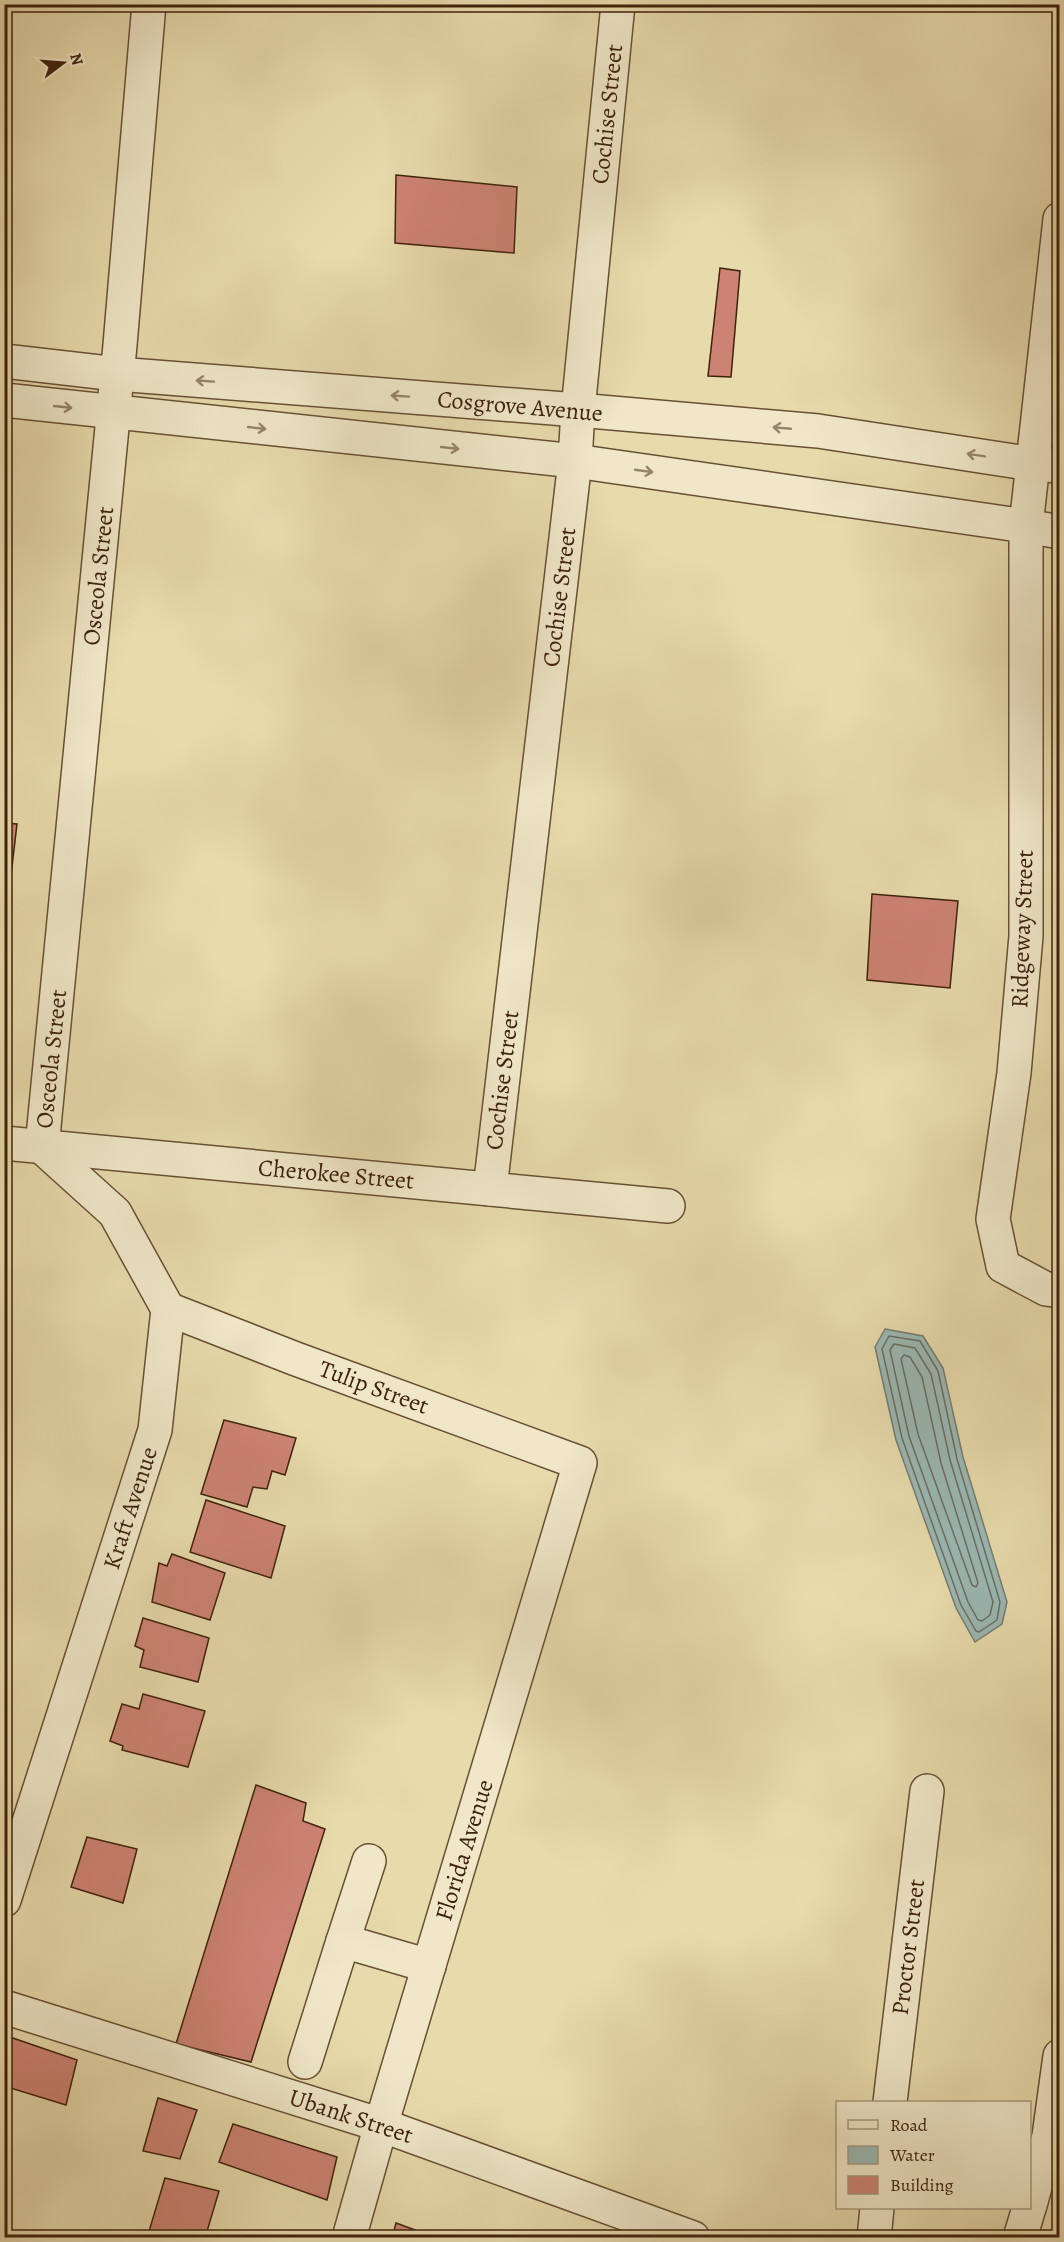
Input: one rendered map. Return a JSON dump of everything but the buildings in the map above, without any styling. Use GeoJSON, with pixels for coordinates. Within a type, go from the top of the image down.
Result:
{"type":"FeatureCollection","features":[{"type":"Feature","properties":{"kind":"street","name":"Osceola Street"},"geometry":{"type":"LineString","coordinates":[[42,1147],[114,412],[149,4]]}},
{"type":"Feature","properties":{"kind":"street","name":"Cochise Street"},"geometry":{"type":"LineString","coordinates":[[490,1189],[575,461],[618,4]]}},
{"type":"Feature","properties":{"kind":"street"},"geometry":{"type":"LineString","coordinates":[[1026,525],[1051,461],[1037,415],[1059,219]]}},
{"type":"Feature","properties":{"kind":"street","name":"Cosgrove Avenue"},"geometry":{"type":"LineString","coordinates":[[4,361],[117,374],[818,431],[1051,461]]}},
{"type":"Feature","properties":{"kind":"street","name":"Cosgrove Avenue"},"geometry":{"type":"LineString","coordinates":[[4,400],[575,461],[1026,525],[1059,532]]}},
{"type":"Feature","properties":{"kind":"street","name":"Ridgeway Street"},"geometry":{"type":"LineString","coordinates":[[1026,525],[1026,936],[1014,1073],[993,1219],[1003,1266],[1046,1289],[1059,1291]]}},
{"type":"Feature","properties":{"kind":"street","name":"Cherokee Street"},"geometry":{"type":"LineString","coordinates":[[4,1143],[668,1206]]}},
{"type":"Feature","properties":{"kind":"street"},"geometry":{"type":"LineString","coordinates":[[42,1147],[115,1213],[168,1309]]}},
{"type":"Feature","properties":{"kind":"street","name":"Tulip Street"},"geometry":{"type":"LineString","coordinates":[[168,1309],[296,1359],[580,1463]]}},
{"type":"Feature","properties":{"kind":"street","name":"Kraft Avenue"},"geometry":{"type":"LineString","coordinates":[[4,1900],[155,1430],[168,1309]]}},
{"type":"Feature","properties":{"kind":"street","name":"Florida Avenue"},"geometry":{"type":"LineString","coordinates":[[349,2238],[580,1463]]}},
{"type":"Feature","properties":{"kind":"street","name":"Proctor Street"},"geometry":{"type":"LineString","coordinates":[[890,2101],[927,1791]]}},
{"type":"Feature","properties":{"kind":"street"},"geometry":{"type":"LineString","coordinates":[[305,2062],[369,1860]]}},
{"type":"Feature","properties":{"kind":"street"},"geometry":{"type":"LineString","coordinates":[[343,1941],[429,1966]]}},
{"type":"Feature","properties":{"kind":"street","name":"Ubank Street"},"geometry":{"type":"LineString","coordinates":[[4,2007],[381,2125],[693,2238]]}},
{"type":"Feature","properties":{"kind":"street"},"geometry":{"type":"LineString","coordinates":[[1031,2199],[1049,2136],[1059,2056]]}},
{"type":"Feature","properties":{"kind":"street"},"geometry":{"type":"LineString","coordinates":[[874,2238],[877,2209]]}},
{"type":"Feature","properties":{"kind":"street"},"geometry":{"type":"LineString","coordinates":[[1020,2238],[1028,2209]]}},
{"type":"Feature","properties":{"kind":"water"},"geometry":{"type":"Polygon","coordinates":[[[885,1329],[923,1336],[943,1368],[963,1457],[1007,1602],[1002,1624],[975,1642],[956,1608],[896,1440],[875,1347],[885,1329]]]}}]}
